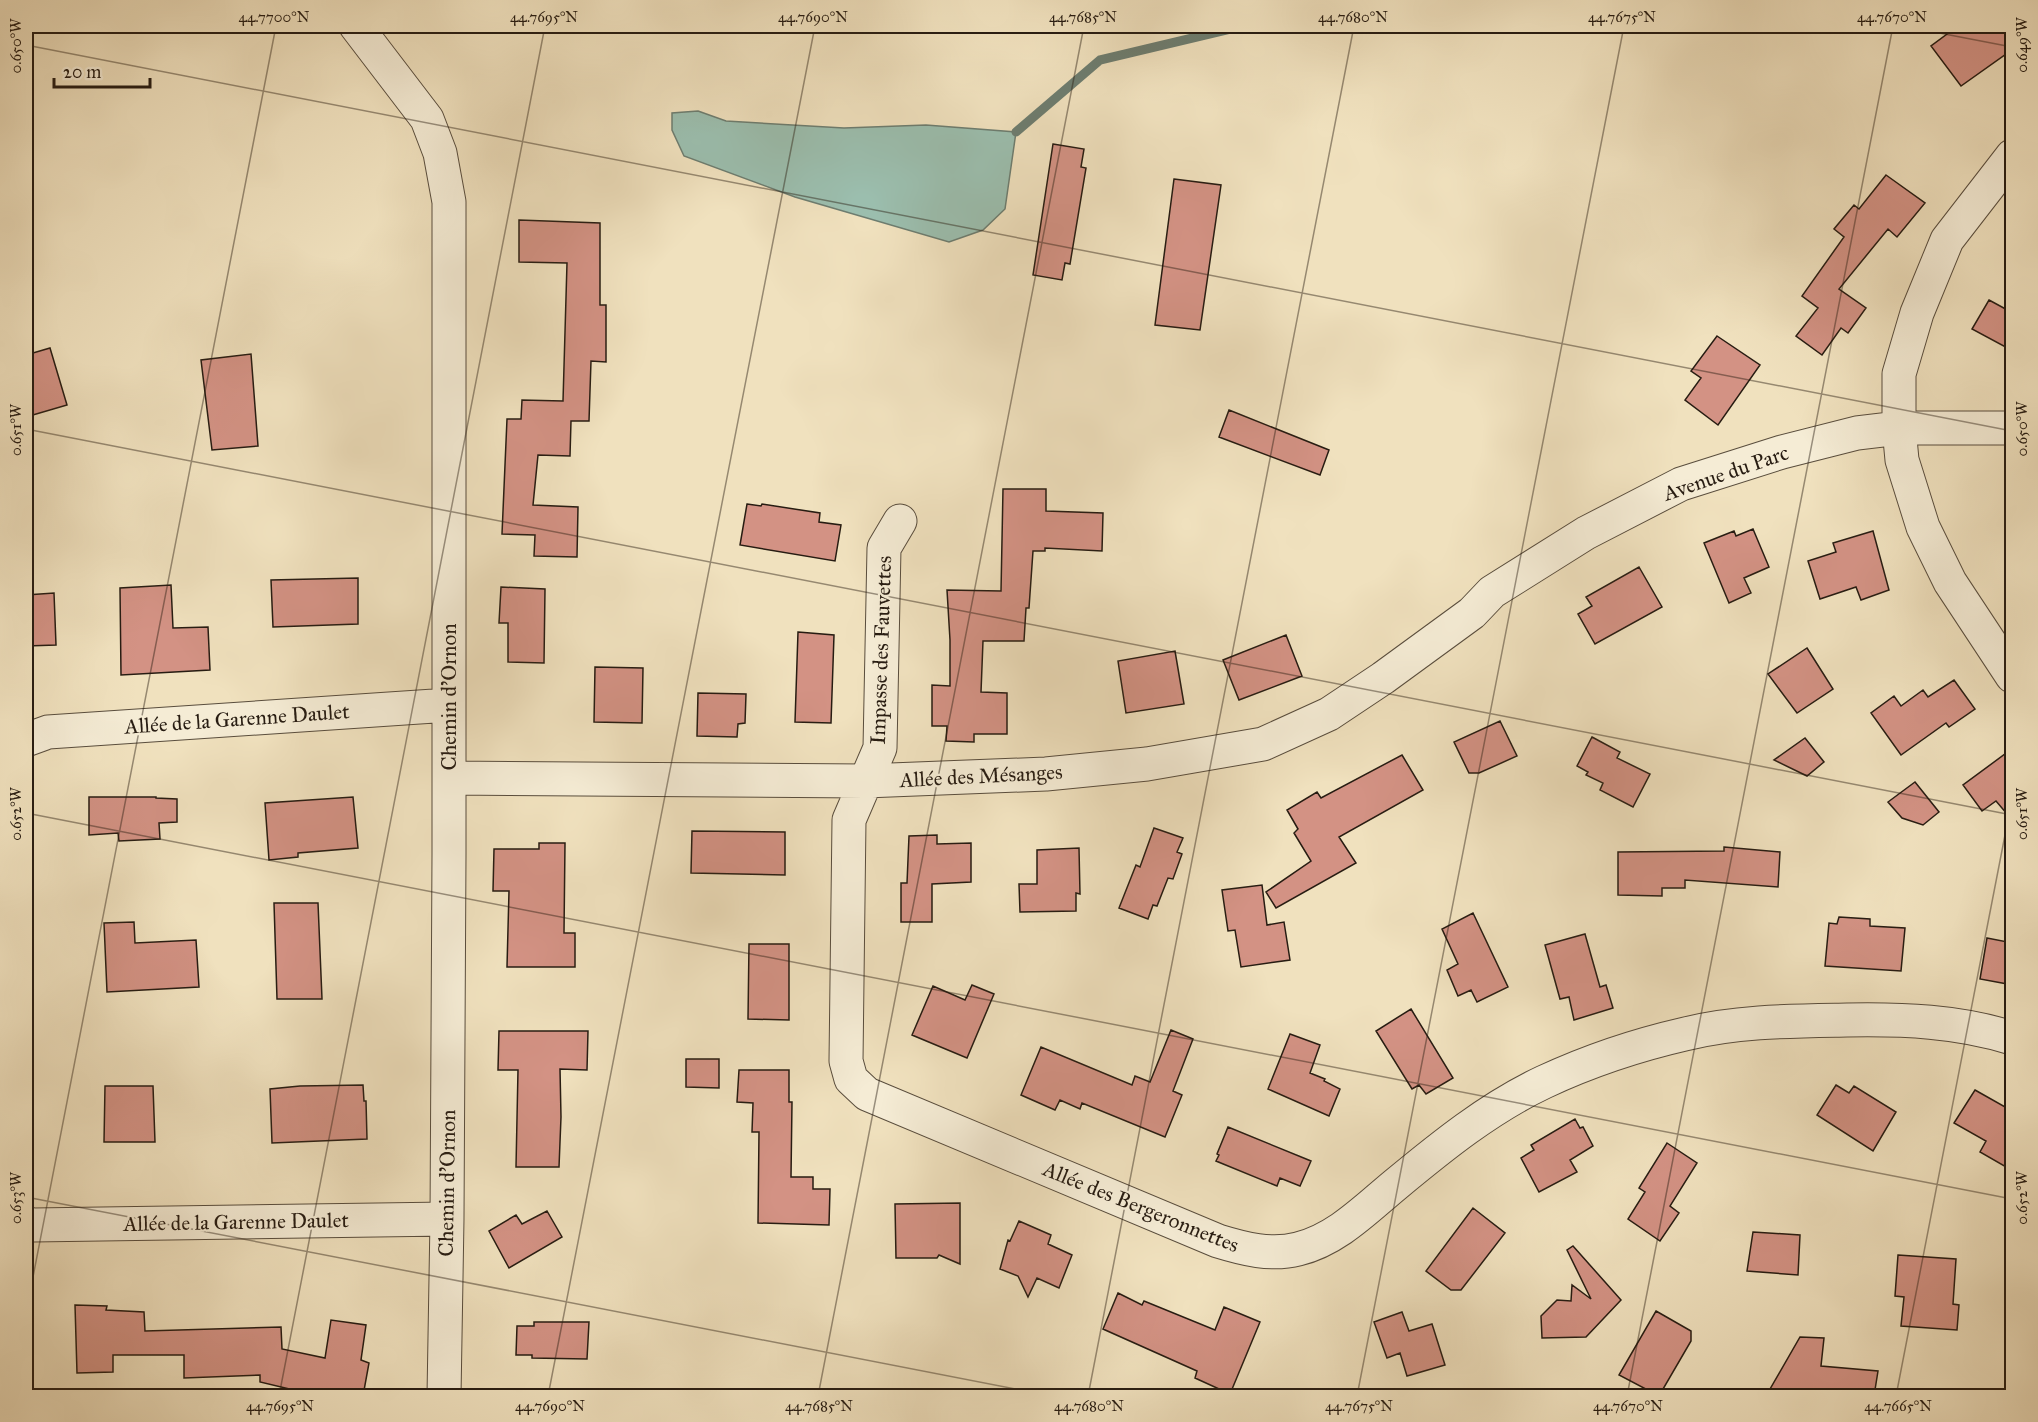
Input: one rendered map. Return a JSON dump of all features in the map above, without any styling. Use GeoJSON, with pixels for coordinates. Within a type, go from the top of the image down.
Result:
{"type":"FeatureCollection","features":[{"type":"Feature","properties":{"kind":"street","name":"Chemin d'Ornon"},"geometry":{"type":"LineString","coordinates":[[356,26],[427,119],[440,153],[449,202],[449,778],[444,1396]]}},
{"type":"Feature","properties":{"kind":"street"},"geometry":{"type":"LineString","coordinates":[[2013,156],[1947,240],[1917,313],[1899,374],[1899,428],[1902,460],[1923,527],[1950,582],[2013,676]]}},
{"type":"Feature","properties":{"kind":"street","name":"Avenue du Parc"},"geometry":{"type":"LineString","coordinates":[[1472,613],[1492,592],[1586,533],[1681,484],[1782,452],[1857,433],[1899,428],[2013,428]]}},
{"type":"Feature","properties":{"kind":"street","name":"Impasse des Fauvettes"},"geometry":{"type":"LineString","coordinates":[[866,781],[880,748],[884,548],[900,520]]}},
{"type":"Feature","properties":{"kind":"street","name":"Allée des Mésanges"},"geometry":{"type":"LineString","coordinates":[[449,778],[866,781],[1046,774],[1147,764],[1263,744],[1329,714],[1472,613]]}},
{"type":"Feature","properties":{"kind":"street","name":"Allée de la Garenne Daulet"},"geometry":{"type":"LineString","coordinates":[[26,740],[48,732],[449,705]]}},
{"type":"Feature","properties":{"kind":"street","name":"Allée des Bergeronnettes"},"geometry":{"type":"LineString","coordinates":[[866,781],[849,820],[846,1061],[851,1079],[867,1094],[1239,1248],[1281,1251],[1311,1245],[1347,1224],[1470,1124],[1543,1083],[1608,1056],[1686,1033],[1748,1024],[1792,1021],[1894,1019],[1947,1023],[1982,1029],[2013,1038]]}},
{"type":"Feature","properties":{"kind":"street","name":"Allée de la Garenne Daulet"},"geometry":{"type":"LineString","coordinates":[[26,1223],[33,1225],[447,1219]]}},
{"type":"Feature","properties":{"kind":"shaded area"},"geometry":{"type":"Polygon","coordinates":[[[698,111],[726,121],[844,128],[926,125],[1016,132],[1005,209],[983,230],[949,242],[795,197],[684,156],[672,130],[672,113],[698,111]]]}},
{"type":"Feature","properties":{"kind":"building"},"geometry":{"type":"Polygon","coordinates":[[[1958,26],[2013,26],[2013,49],[1961,86],[1931,46],[1958,26]]]}},
{"type":"Feature","properties":{"kind":"building"},"geometry":{"type":"Polygon","coordinates":[[[1053,144],[1084,149],[1081,167],[1086,168],[1070,264],[1065,263],[1062,280],[1033,275],[1053,144]]]}},
{"type":"Feature","properties":{"kind":"building"},"geometry":{"type":"Polygon","coordinates":[[[1886,175],[1925,203],[1897,237],[1888,229],[1839,289],[1866,308],[1848,333],[1841,328],[1822,355],[1796,336],[1818,308],[1802,296],[1844,237],[1834,229],[1854,205],[1859,209],[1886,175]]]}},
{"type":"Feature","properties":{"kind":"building"},"geometry":{"type":"Polygon","coordinates":[[[1174,179],[1221,185],[1200,330],[1155,325],[1174,179]]]}},
{"type":"Feature","properties":{"kind":"building"},"geometry":{"type":"Polygon","coordinates":[[[519,220],[600,223],[600,305],[606,305],[606,362],[591,361],[589,421],[571,421],[570,456],[538,455],[533,505],[578,507],[577,557],[534,556],[535,535],[502,534],[507,419],[521,419],[522,400],[563,401],[567,263],[519,262],[519,220]]]}},
{"type":"Feature","properties":{"kind":"building"},"geometry":{"type":"Polygon","coordinates":[[[1989,300],[2013,313],[2013,351],[1972,329],[1989,300]]]}},
{"type":"Feature","properties":{"kind":"building"},"geometry":{"type":"Polygon","coordinates":[[[1717,336],[1760,365],[1718,425],[1685,400],[1701,378],[1691,371],[1717,336]]]}},
{"type":"Feature","properties":{"kind":"building"},"geometry":{"type":"Polygon","coordinates":[[[50,348],[67,405],[26,417],[26,355],[50,348]]]}},
{"type":"Feature","properties":{"kind":"building"},"geometry":{"type":"Polygon","coordinates":[[[251,354],[258,446],[212,450],[201,360],[251,354]]]}},
{"type":"Feature","properties":{"kind":"building"},"geometry":{"type":"Polygon","coordinates":[[[1229,410],[1329,450],[1320,475],[1219,437],[1229,410]]]}},
{"type":"Feature","properties":{"kind":"building"},"geometry":{"type":"Polygon","coordinates":[[[1003,489],[1046,489],[1046,511],[1103,513],[1102,551],[1045,548],[1045,551],[1033,551],[1024,641],[983,641],[981,692],[1007,693],[1007,734],[974,734],[974,742],[946,741],[947,726],[932,726],[932,685],[950,686],[947,590],[1001,591],[1003,489]]]}},
{"type":"Feature","properties":{"kind":"building"},"geometry":{"type":"Polygon","coordinates":[[[747,504],[761,506],[762,504],[820,513],[819,522],[841,525],[835,561],[740,545],[747,504]]]}},
{"type":"Feature","properties":{"kind":"building"},"geometry":{"type":"Polygon","coordinates":[[[1753,529],[1769,567],[1744,578],[1751,593],[1729,603],[1704,543],[1734,531],[1736,536],[1753,529]]]}},
{"type":"Feature","properties":{"kind":"building"},"geometry":{"type":"Polygon","coordinates":[[[1873,531],[1889,590],[1861,600],[1856,587],[1820,599],[1808,561],[1836,552],[1833,543],[1873,531]]]}},
{"type":"Feature","properties":{"kind":"building"},"geometry":{"type":"Polygon","coordinates":[[[1639,567],[1662,607],[1595,644],[1578,614],[1592,606],[1586,597],[1639,567]]]}},
{"type":"Feature","properties":{"kind":"building"},"geometry":{"type":"Polygon","coordinates":[[[358,578],[358,624],[273,627],[271,580],[358,578]]]}},
{"type":"Feature","properties":{"kind":"building"},"geometry":{"type":"Polygon","coordinates":[[[171,585],[173,628],[208,627],[210,670],[121,675],[120,588],[171,585]]]}},
{"type":"Feature","properties":{"kind":"building"},"geometry":{"type":"Polygon","coordinates":[[[501,587],[545,589],[544,663],[508,662],[508,623],[499,623],[501,587]]]}},
{"type":"Feature","properties":{"kind":"building"},"geometry":{"type":"Polygon","coordinates":[[[54,593],[56,645],[26,646],[26,595],[54,593]]]}},
{"type":"Feature","properties":{"kind":"building"},"geometry":{"type":"Polygon","coordinates":[[[798,632],[834,635],[831,723],[795,722],[798,632]]]}},
{"type":"Feature","properties":{"kind":"building"},"geometry":{"type":"Polygon","coordinates":[[[1286,635],[1302,676],[1239,700],[1223,660],[1286,635]]]}},
{"type":"Feature","properties":{"kind":"building"},"geometry":{"type":"Polygon","coordinates":[[[1807,648],[1833,689],[1797,713],[1768,674],[1807,648]]]}},
{"type":"Feature","properties":{"kind":"building"},"geometry":{"type":"Polygon","coordinates":[[[1175,651],[1184,704],[1126,713],[1118,661],[1175,651]]]}},
{"type":"Feature","properties":{"kind":"building"},"geometry":{"type":"Polygon","coordinates":[[[595,667],[643,668],[642,723],[594,722],[595,667]]]}},
{"type":"Feature","properties":{"kind":"building"},"geometry":{"type":"Polygon","coordinates":[[[1954,680],[1975,709],[1949,727],[1946,723],[1901,755],[1871,713],[1894,696],[1901,706],[1923,690],[1928,697],[1954,680]]]}},
{"type":"Feature","properties":{"kind":"building"},"geometry":{"type":"Polygon","coordinates":[[[698,693],[746,694],[745,723],[738,724],[737,737],[697,736],[698,693]]]}},
{"type":"Feature","properties":{"kind":"building"},"geometry":{"type":"Polygon","coordinates":[[[1500,721],[1517,756],[1479,773],[1469,773],[1454,742],[1500,721]]]}},
{"type":"Feature","properties":{"kind":"building"},"geometry":{"type":"Polygon","coordinates":[[[1592,737],[1620,752],[1617,758],[1650,774],[1633,807],[1600,790],[1603,783],[1586,775],[1588,772],[1577,766],[1592,737]]]}},
{"type":"Feature","properties":{"kind":"building"},"geometry":{"type":"Polygon","coordinates":[[[1805,738],[1824,762],[1807,776],[1774,760],[1805,738]]]}},
{"type":"Feature","properties":{"kind":"building"},"geometry":{"type":"Polygon","coordinates":[[[2013,748],[2013,821],[1996,801],[1982,811],[1963,785],[2013,748]]]}},
{"type":"Feature","properties":{"kind":"building"},"geometry":{"type":"Polygon","coordinates":[[[1402,755],[1423,790],[1339,837],[1356,863],[1276,908],[1266,892],[1311,861],[1294,833],[1298,829],[1287,810],[1317,792],[1321,798],[1402,755]]]}},
{"type":"Feature","properties":{"kind":"building"},"geometry":{"type":"Polygon","coordinates":[[[1915,782],[1939,812],[1923,825],[1902,818],[1888,802],[1915,782]]]}},
{"type":"Feature","properties":{"kind":"building"},"geometry":{"type":"Polygon","coordinates":[[[89,797],[177,799],[177,822],[159,823],[160,839],[119,841],[118,833],[89,835],[89,797]]]}},
{"type":"Feature","properties":{"kind":"building"},"geometry":{"type":"Polygon","coordinates":[[[353,797],[358,848],[298,853],[298,857],[269,860],[265,803],[353,797]]]}},
{"type":"Feature","properties":{"kind":"building"},"geometry":{"type":"Polygon","coordinates":[[[1154,828],[1183,838],[1177,852],[1182,854],[1173,879],[1168,878],[1157,906],[1153,905],[1148,919],[1119,908],[1136,865],[1140,867],[1154,828]]]}},
{"type":"Feature","properties":{"kind":"building"},"geometry":{"type":"Polygon","coordinates":[[[692,831],[785,832],[785,875],[691,873],[692,831]]]}},
{"type":"Feature","properties":{"kind":"building"},"geometry":{"type":"Polygon","coordinates":[[[937,835],[937,844],[971,843],[971,882],[932,884],[932,922],[901,922],[901,883],[907,883],[909,836],[937,835]]]}},
{"type":"Feature","properties":{"kind":"building"},"geometry":{"type":"Polygon","coordinates":[[[539,843],[565,843],[564,933],[575,933],[575,967],[507,967],[509,891],[493,891],[494,849],[539,849],[539,843]]]}},
{"type":"Feature","properties":{"kind":"building"},"geometry":{"type":"Polygon","coordinates":[[[1724,847],[1780,852],[1778,887],[1685,880],[1685,888],[1662,888],[1662,896],[1618,895],[1618,852],[1724,851],[1724,847]]]}},
{"type":"Feature","properties":{"kind":"building"},"geometry":{"type":"Polygon","coordinates":[[[1079,848],[1080,894],[1076,893],[1076,911],[1020,912],[1019,884],[1037,884],[1037,850],[1079,848]]]}},
{"type":"Feature","properties":{"kind":"building"},"geometry":{"type":"Polygon","coordinates":[[[1262,885],[1267,925],[1284,922],[1290,960],[1241,967],[1235,930],[1228,931],[1222,890],[1262,885]]]}},
{"type":"Feature","properties":{"kind":"building"},"geometry":{"type":"Polygon","coordinates":[[[274,903],[318,903],[322,999],[277,999],[274,903]]]}},
{"type":"Feature","properties":{"kind":"building"},"geometry":{"type":"Polygon","coordinates":[[[1473,913],[1508,987],[1477,1002],[1471,990],[1458,996],[1447,970],[1458,964],[1442,929],[1473,913]]]}},
{"type":"Feature","properties":{"kind":"building"},"geometry":{"type":"Polygon","coordinates":[[[1839,917],[1870,919],[1870,926],[1905,928],[1901,971],[1825,966],[1829,923],[1837,924],[1839,917]]]}},
{"type":"Feature","properties":{"kind":"building"},"geometry":{"type":"Polygon","coordinates":[[[134,922],[135,943],[196,940],[199,987],[107,992],[104,923],[134,922]]]}},
{"type":"Feature","properties":{"kind":"building"},"geometry":{"type":"Polygon","coordinates":[[[1585,934],[1600,987],[1606,985],[1613,1008],[1574,1020],[1569,997],[1560,999],[1545,945],[1585,934]]]}},
{"type":"Feature","properties":{"kind":"building"},"geometry":{"type":"Polygon","coordinates":[[[1987,938],[2013,943],[2013,985],[1980,979],[1987,938]]]}},
{"type":"Feature","properties":{"kind":"building"},"geometry":{"type":"Polygon","coordinates":[[[749,944],[789,944],[789,1020],[748,1019],[749,944]]]}},
{"type":"Feature","properties":{"kind":"building"},"geometry":{"type":"Polygon","coordinates":[[[972,985],[994,994],[967,1058],[912,1035],[933,986],[965,1000],[972,985]]]}},
{"type":"Feature","properties":{"kind":"building"},"geometry":{"type":"Polygon","coordinates":[[[1411,1009],[1453,1078],[1426,1094],[1419,1085],[1412,1089],[1376,1031],[1411,1009]]]}},
{"type":"Feature","properties":{"kind":"building"},"geometry":{"type":"Polygon","coordinates":[[[1171,1030],[1193,1039],[1173,1091],[1182,1095],[1165,1137],[1082,1103],[1080,1109],[1060,1100],[1055,1110],[1021,1095],[1041,1047],[1132,1085],[1135,1076],[1150,1082],[1171,1030]]]}},
{"type":"Feature","properties":{"kind":"building"},"geometry":{"type":"Polygon","coordinates":[[[499,1031],[588,1031],[587,1070],[560,1069],[559,1167],[516,1167],[518,1070],[498,1070],[499,1031]]]}},
{"type":"Feature","properties":{"kind":"building"},"geometry":{"type":"Polygon","coordinates":[[[1290,1034],[1320,1045],[1310,1073],[1340,1089],[1329,1116],[1268,1089],[1290,1034]]]}},
{"type":"Feature","properties":{"kind":"building"},"geometry":{"type":"Polygon","coordinates":[[[686,1059],[719,1059],[719,1088],[686,1087],[686,1059]]]}},
{"type":"Feature","properties":{"kind":"building"},"geometry":{"type":"Polygon","coordinates":[[[739,1070],[789,1070],[789,1102],[792,1102],[791,1177],[813,1177],[813,1189],[830,1189],[829,1225],[758,1223],[759,1132],[752,1132],[753,1103],[737,1102],[739,1070]]]}},
{"type":"Feature","properties":{"kind":"building"},"geometry":{"type":"Polygon","coordinates":[[[363,1085],[364,1101],[366,1101],[367,1139],[272,1143],[270,1089],[363,1085]]]}},
{"type":"Feature","properties":{"kind":"building"},"geometry":{"type":"Polygon","coordinates":[[[1836,1085],[1849,1093],[1854,1086],[1896,1112],[1873,1151],[1817,1115],[1836,1085]]]}},
{"type":"Feature","properties":{"kind":"building"},"geometry":{"type":"Polygon","coordinates":[[[105,1086],[153,1086],[155,1142],[104,1142],[105,1086]]]}},
{"type":"Feature","properties":{"kind":"building"},"geometry":{"type":"Polygon","coordinates":[[[1975,1090],[2005,1107],[2013,1092],[2013,1171],[1980,1152],[1986,1141],[1954,1123],[1975,1090]]]}},
{"type":"Feature","properties":{"kind":"building"},"geometry":{"type":"Polygon","coordinates":[[[1575,1119],[1580,1128],[1583,1127],[1593,1146],[1570,1160],[1577,1172],[1539,1192],[1521,1158],[1534,1150],[1531,1145],[1575,1119]]]}},
{"type":"Feature","properties":{"kind":"building"},"geometry":{"type":"Polygon","coordinates":[[[1228,1127],[1311,1161],[1300,1186],[1280,1178],[1277,1186],[1216,1161],[1228,1127]]]}},
{"type":"Feature","properties":{"kind":"building"},"geometry":{"type":"Polygon","coordinates":[[[1667,1143],[1697,1163],[1670,1206],[1679,1213],[1660,1241],[1628,1219],[1645,1192],[1639,1188],[1667,1143]]]}},
{"type":"Feature","properties":{"kind":"building"},"geometry":{"type":"Polygon","coordinates":[[[960,1203],[960,1264],[939,1255],[937,1258],[896,1258],[895,1204],[960,1203]]]}},
{"type":"Feature","properties":{"kind":"building"},"geometry":{"type":"Polygon","coordinates":[[[1473,1208],[1505,1233],[1461,1290],[1451,1290],[1426,1271],[1473,1208]]]}},
{"type":"Feature","properties":{"kind":"building"},"geometry":{"type":"Polygon","coordinates":[[[547,1211],[562,1237],[509,1268],[489,1231],[516,1215],[522,1224],[547,1211]]]}},
{"type":"Feature","properties":{"kind":"building"},"geometry":{"type":"Polygon","coordinates":[[[1019,1221],[1051,1235],[1048,1244],[1072,1255],[1059,1288],[1037,1278],[1028,1297],[1018,1276],[1000,1269],[1008,1240],[1010,1241],[1019,1221]]]}},
{"type":"Feature","properties":{"kind":"building"},"geometry":{"type":"Polygon","coordinates":[[[1753,1232],[1800,1235],[1798,1275],[1747,1271],[1753,1232]]]}},
{"type":"Feature","properties":{"kind":"building"},"geometry":{"type":"Polygon","coordinates":[[[1573,1246],[1621,1300],[1586,1337],[1542,1338],[1541,1316],[1557,1300],[1571,1301],[1572,1285],[1591,1299],[1567,1250],[1573,1246]]]}},
{"type":"Feature","properties":{"kind":"building"},"geometry":{"type":"Polygon","coordinates":[[[1898,1255],[1956,1259],[1953,1304],[1959,1305],[1957,1330],[1901,1326],[1904,1297],[1895,1296],[1898,1255]]]}},
{"type":"Feature","properties":{"kind":"building"},"geometry":{"type":"Polygon","coordinates":[[[1118,1293],[1142,1305],[1144,1301],[1215,1330],[1224,1307],[1260,1322],[1230,1394],[1195,1378],[1197,1371],[1103,1329],[1118,1293]]]}},
{"type":"Feature","properties":{"kind":"building"},"geometry":{"type":"Polygon","coordinates":[[[75,1305],[107,1306],[106,1310],[144,1312],[145,1331],[281,1327],[282,1349],[325,1358],[331,1320],[366,1325],[361,1360],[369,1363],[363,1396],[328,1396],[302,1392],[260,1382],[260,1375],[184,1378],[184,1355],[113,1355],[113,1372],[77,1373],[75,1305]]]}},
{"type":"Feature","properties":{"kind":"building"},"geometry":{"type":"Polygon","coordinates":[[[1656,1311],[1691,1331],[1691,1341],[1659,1396],[1619,1375],[1656,1311]]]}},
{"type":"Feature","properties":{"kind":"building"},"geometry":{"type":"Polygon","coordinates":[[[1402,1312],[1409,1331],[1432,1324],[1445,1365],[1407,1376],[1400,1353],[1387,1358],[1374,1322],[1402,1312]]]}},
{"type":"Feature","properties":{"kind":"building"},"geometry":{"type":"Polygon","coordinates":[[[534,1322],[589,1322],[587,1359],[532,1358],[532,1355],[516,1355],[517,1326],[534,1326],[534,1322]]]}},
{"type":"Feature","properties":{"kind":"building"},"geometry":{"type":"Polygon","coordinates":[[[1800,1337],[1824,1338],[1821,1366],[1878,1371],[1874,1396],[1766,1396],[1800,1337]]]}},
{"type":"Feature","properties":{"kind":"waterway"},"geometry":{"type":"LineString","coordinates":[[1016,132],[1100,60],[1243,26]]}}]}
